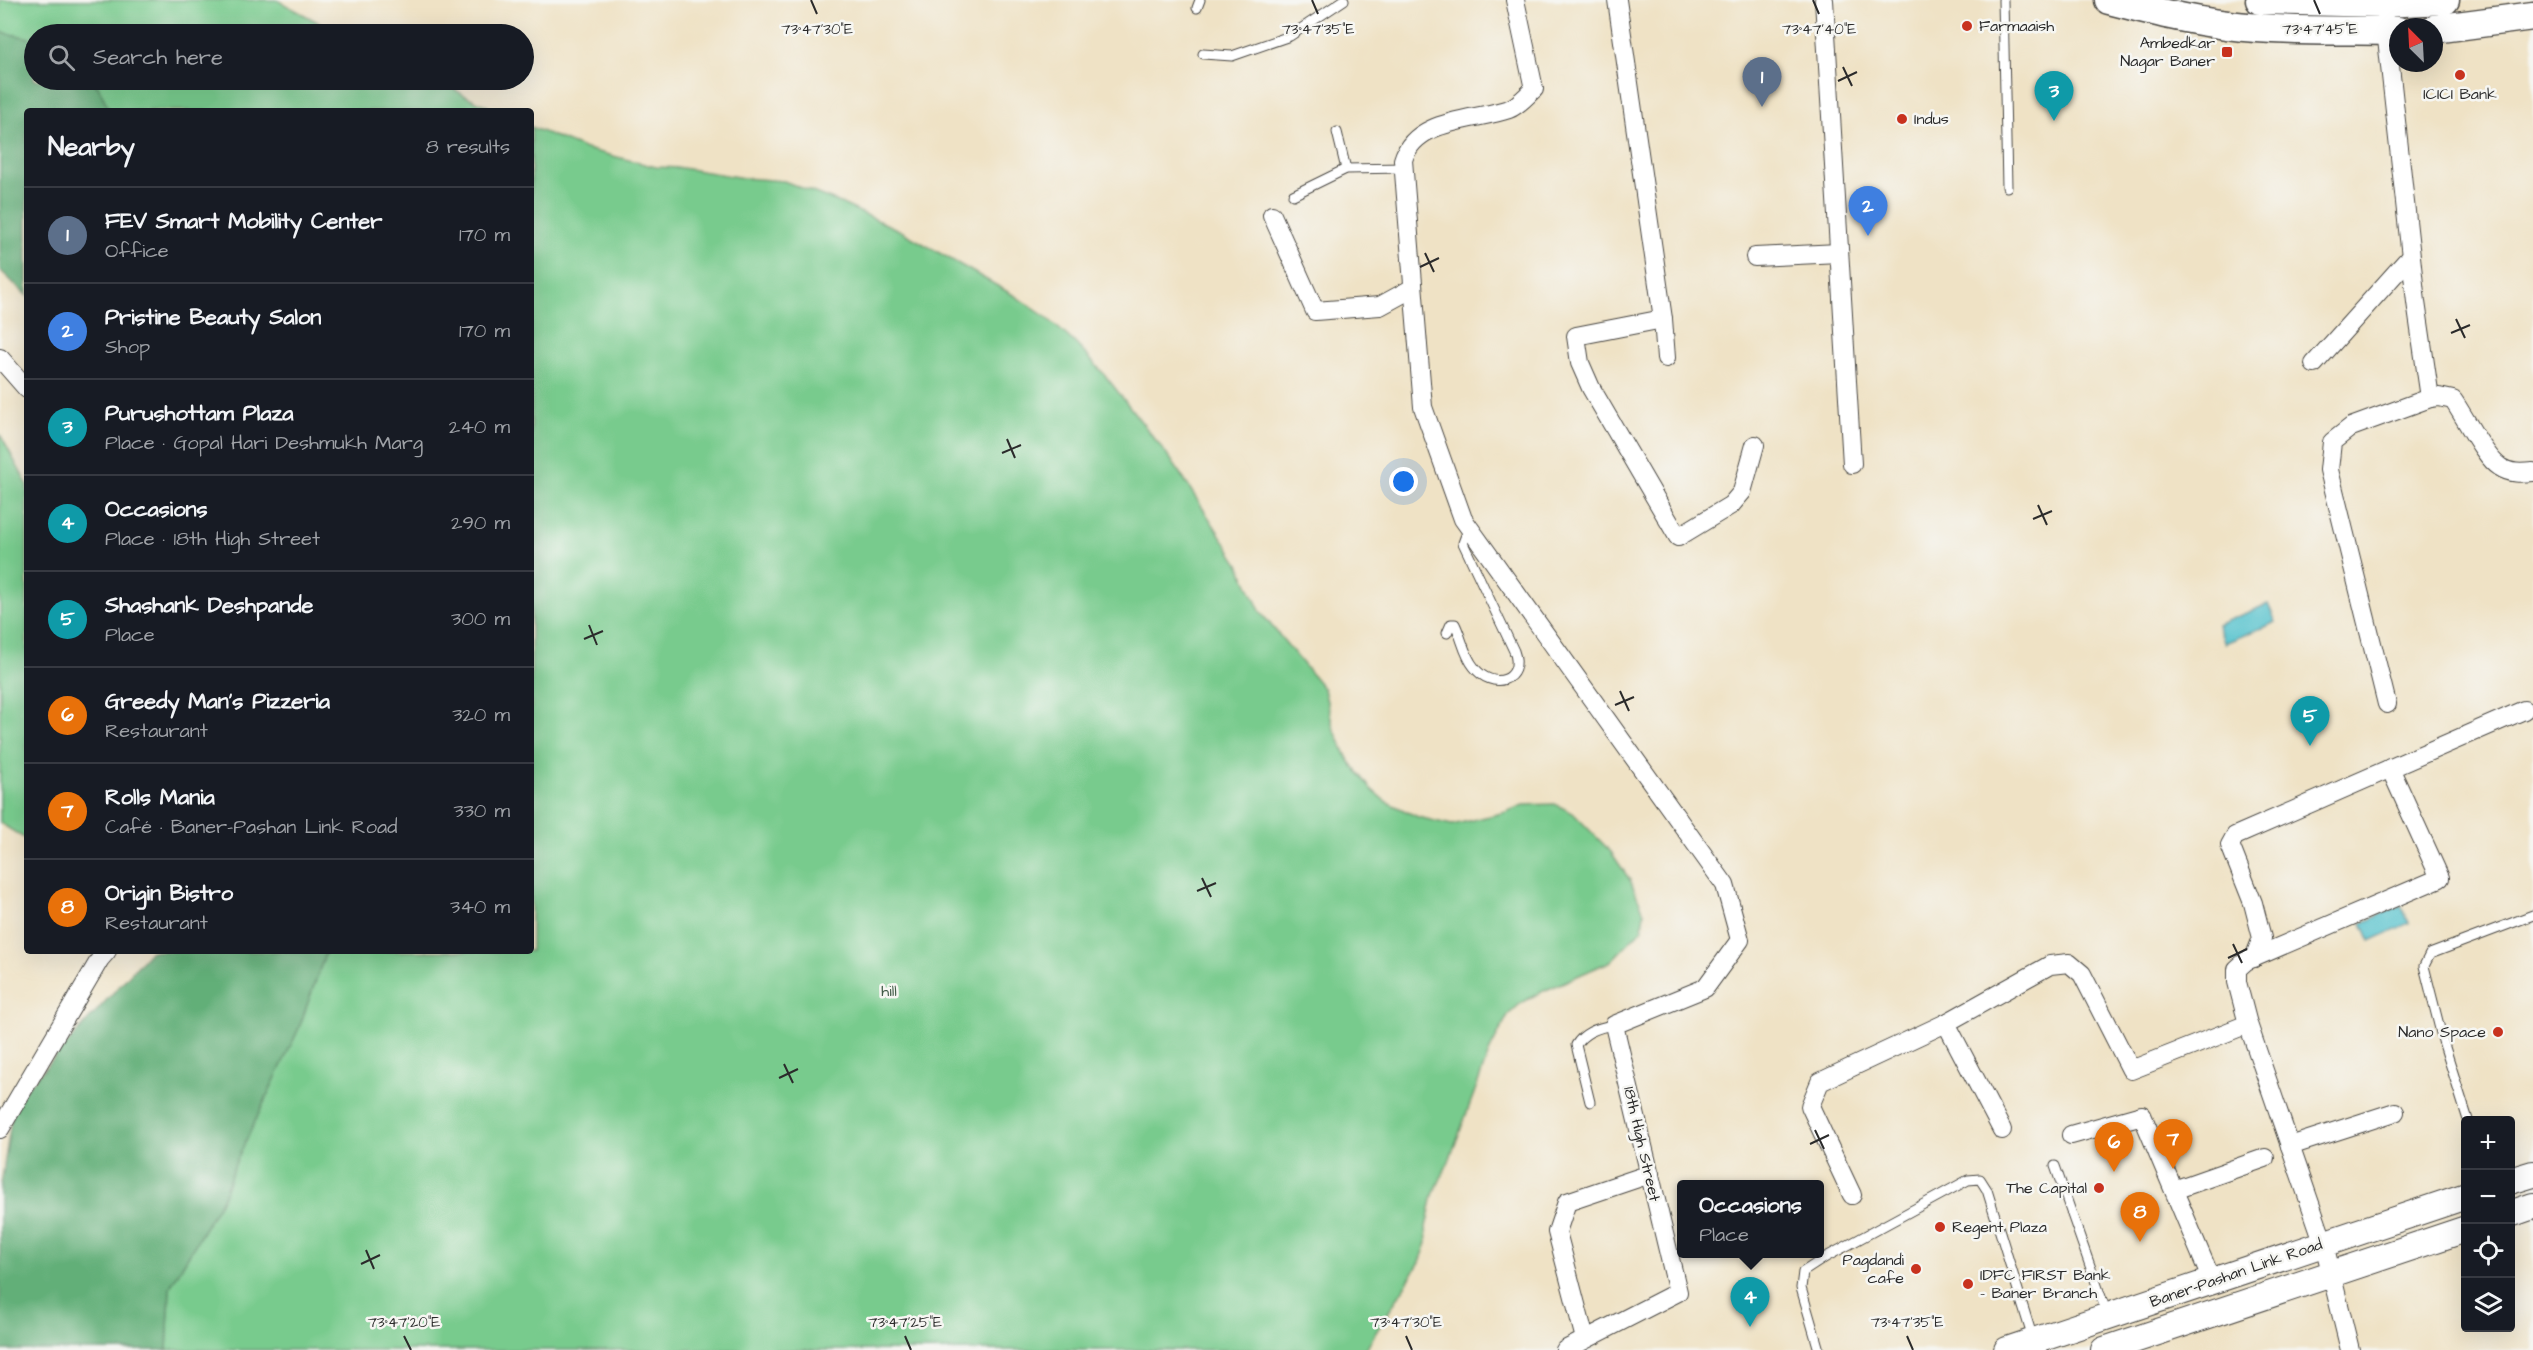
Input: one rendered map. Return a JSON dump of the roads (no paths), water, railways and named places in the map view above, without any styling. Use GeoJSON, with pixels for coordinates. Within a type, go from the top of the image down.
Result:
{"type":"FeatureCollection","features":[{"type":"Feature","properties":{"kind":"main road"},"geometry":{"type":"LineString","coordinates":[[2109,0],[2187,19],[2228,26],[2285,30],[2389,22]]}},
{"type":"Feature","properties":{"kind":"main road"},"geometry":{"type":"LineString","coordinates":[[2260,0],[2309,1],[2389,22]]}},
{"type":"Feature","properties":{"kind":"main road"},"geometry":{"type":"LineString","coordinates":[[2399,18],[2445,0]]}},
{"type":"Feature","properties":{"kind":"main road"},"geometry":{"type":"LineString","coordinates":[[2443,28],[2533,16]]}},
{"type":"Feature","properties":{"kind":"street"},"geometry":{"type":"LineString","coordinates":[[1515,0],[1534,89],[1511,109],[1433,127],[1406,150],[1404,168],[1423,407],[1463,519],[1725,885],[1740,940],[1705,988],[1614,1025]]}},
{"type":"Feature","properties":{"kind":"street"},"geometry":{"type":"LineString","coordinates":[[1617,0],[1663,319],[1666,358]]}},
{"type":"Feature","properties":{"kind":"street"},"geometry":{"type":"LineString","coordinates":[[1824,0],[1852,464]]}},
{"type":"Feature","properties":{"kind":"street"},"geometry":{"type":"LineString","coordinates":[[2393,72],[2410,257],[2430,398]]}},
{"type":"Feature","properties":{"kind":"street"},"geometry":{"type":"LineString","coordinates":[[1272,215],[1315,311],[1380,306],[1413,288]]}},
{"type":"Feature","properties":{"kind":"street"},"geometry":{"type":"LineString","coordinates":[[1755,257],[1839,253]]}},
{"type":"Feature","properties":{"kind":"street"},"geometry":{"type":"LineString","coordinates":[[2314,364],[2410,257]]}},
{"type":"Feature","properties":{"kind":"street"},"geometry":{"type":"LineString","coordinates":[[1663,319],[1576,336],[1580,363],[1591,388],[1678,537],[1731,505],[1742,492],[1755,445]]}},
{"type":"Feature","properties":{"kind":"street"},"geometry":{"type":"LineString","coordinates":[[0,358],[24,386]]}},
{"type":"Feature","properties":{"kind":"street"},"geometry":{"type":"LineString","coordinates":[[2386,704],[2328,470],[2332,442],[2351,428],[2430,398],[2439,397],[2453,400],[2485,449],[2500,467],[2518,474],[2533,472]]}},
{"type":"Feature","properties":{"kind":"street"},"geometry":{"type":"LineString","coordinates":[[2254,958],[2262,938],[2253,903],[2236,863],[2230,841],[2235,836],[2524,710]]}},
{"type":"Feature","properties":{"kind":"street"},"geometry":{"type":"LineString","coordinates":[[2350,1350],[2324,1244],[2248,1024],[2237,982],[2237,969],[2246,961],[2440,878],[2390,768]]}},
{"type":"Feature","properties":{"kind":"street"},"geometry":{"type":"LineString","coordinates":[[0,1129],[104,954]]}},
{"type":"Feature","properties":{"kind":"street"},"geometry":{"type":"LineString","coordinates":[[1852,1196],[1810,1106],[1820,1082],[1946,1023],[2050,965],[2069,963],[2082,974],[2131,1070],[2248,1024]]}},
{"type":"Feature","properties":{"kind":"street"},"geometry":{"type":"LineString","coordinates":[[1946,1023],[2002,1130]]}},
{"type":"Feature","properties":{"kind":"street","name":"18th High Street"},"geometry":{"type":"LineString","coordinates":[[1565,1350],[1678,1292],[1614,1025]]}},
{"type":"Feature","properties":{"kind":"street"},"geometry":{"type":"LineString","coordinates":[[2290,1146],[2395,1112]]}},
{"type":"Feature","properties":{"kind":"street"},"geometry":{"type":"LineString","coordinates":[[2071,1135],[2142,1115],[2212,1281]]}},
{"type":"Feature","properties":{"kind":"street"},"geometry":{"type":"LineString","coordinates":[[2174,1190],[2265,1158]]}},
{"type":"Feature","properties":{"kind":"street"},"geometry":{"type":"LineString","coordinates":[[1585,1339],[1557,1232],[1567,1202],[1650,1174]]}},
{"type":"Feature","properties":{"kind":"street"},"geometry":{"type":"LineString","coordinates":[[2515,1180],[2533,1174]]}},
{"type":"Feature","properties":{"kind":"street","name":"Baner-Pashan Link Road"},"geometry":{"type":"LineString","coordinates":[[2007,1350],[2461,1198]]}},
{"type":"Feature","properties":{"kind":"street"},"geometry":{"type":"LineString","coordinates":[[2515,1213],[2533,1206]]}},
{"type":"Feature","properties":{"kind":"street","name":"Baner-Pashan Link Road"},"geometry":{"type":"LineString","coordinates":[[2104,1350],[2461,1231]]}},
{"type":"Feature","properties":{"kind":"lane"},"geometry":{"type":"LineString","coordinates":[[1203,54],[1232,56],[1290,36],[1344,0]]}},
{"type":"Feature","properties":{"kind":"lane"},"geometry":{"type":"LineString","coordinates":[[2003,0],[2007,187]]}},
{"type":"Feature","properties":{"kind":"lane"},"geometry":{"type":"LineString","coordinates":[[1336,132],[1346,169]]}},
{"type":"Feature","properties":{"kind":"lane"},"geometry":{"type":"LineString","coordinates":[[1293,195],[1346,169],[1404,168]]}},
{"type":"Feature","properties":{"kind":"lane"},"geometry":{"type":"LineString","coordinates":[[1447,633],[1451,624],[1455,624],[1473,667],[1487,680],[1495,682],[1515,671],[1518,661],[1514,651],[1463,543],[1466,535],[1472,531]]}},
{"type":"Feature","properties":{"kind":"lane"},"geometry":{"type":"LineString","coordinates":[[2467,1116],[2443,1041],[2424,966],[2430,954],[2445,946],[2533,915]]}},
{"type":"Feature","properties":{"kind":"lane"},"geometry":{"type":"LineString","coordinates":[[1590,1102],[1576,1045],[1582,1036],[1614,1025]]}},
{"type":"Feature","properties":{"kind":"lane"},"geometry":{"type":"LineString","coordinates":[[2055,1166],[2108,1316]]}},
{"type":"Feature","properties":{"kind":"lane"},"geometry":{"type":"LineString","coordinates":[[1819,1350],[1801,1288],[1803,1272],[1826,1257],[1968,1180],[1980,1179],[1987,1190],[2034,1341]]}},
{"type":"Feature","properties":{"kind":"water"},"geometry":{"type":"Polygon","coordinates":[[[2268,604],[2276,622],[2225,643],[2217,625],[2268,604]]]}},
{"type":"Feature","properties":{"kind":"water"},"geometry":{"type":"Polygon","coordinates":[[[2401,905],[2409,923],[2370,941],[2362,923],[2401,905]]]}},
{"type":"Feature","properties":{"kind":"place","name":"Farmaaish"},"geometry":{"type":"Point","coordinates":[1967,26]}},
{"type":"Feature","properties":{"kind":"place","name":"Ambedkar Nagar Baner"},"geometry":{"type":"Point","coordinates":[2227,52]}},
{"type":"Feature","properties":{"kind":"place","name":"ICICI Bank"},"geometry":{"type":"Point","coordinates":[2460,75]}},
{"type":"Feature","properties":{"kind":"place","name":"FEV Smart Mobility Center"},"geometry":{"type":"Point","coordinates":[1762,107]}},
{"type":"Feature","properties":{"kind":"place","name":"Indus"},"geometry":{"type":"Point","coordinates":[1902,119]}},
{"type":"Feature","properties":{"kind":"place","name":"Purushottam Plaza"},"geometry":{"type":"Point","coordinates":[2054,121]}},
{"type":"Feature","properties":{"kind":"place","name":"Pristine Beauty Salon"},"geometry":{"type":"Point","coordinates":[1868,236]}},
{"type":"Feature","properties":{"kind":"place","name":"Shashank Deshpande"},"geometry":{"type":"Point","coordinates":[2310,746]}},
{"type":"Feature","properties":{"kind":"place","name":"Nano Space"},"geometry":{"type":"Point","coordinates":[2498,1032]}},
{"type":"Feature","properties":{"kind":"place","name":"Rolls Mania"},"geometry":{"type":"Point","coordinates":[2173,1169]}},
{"type":"Feature","properties":{"kind":"place","name":"Greedy Man's Pizzeria"},"geometry":{"type":"Point","coordinates":[2114,1172]}},
{"type":"Feature","properties":{"kind":"place","name":"The Capital"},"geometry":{"type":"Point","coordinates":[2099,1188]}},
{"type":"Feature","properties":{"kind":"place","name":"Regent Plaza"},"geometry":{"type":"Point","coordinates":[1940,1227]}},
{"type":"Feature","properties":{"kind":"place","name":"Origin Bistro"},"geometry":{"type":"Point","coordinates":[2140,1242]}},
{"type":"Feature","properties":{"kind":"place","name":"Pagdandi cafe"},"geometry":{"type":"Point","coordinates":[1916,1269]}},
{"type":"Feature","properties":{"kind":"place","name":"IDFC FIRST Bank - Baner Branch"},"geometry":{"type":"Point","coordinates":[1968,1284]}},
{"type":"Feature","properties":{"kind":"place","name":"Occasions"},"geometry":{"type":"Point","coordinates":[1750,1327]}},
{"type":"Feature","properties":{"kind":"park label","name":"hill"},"geometry":{"type":"Point","coordinates":[889,991]}}]}
